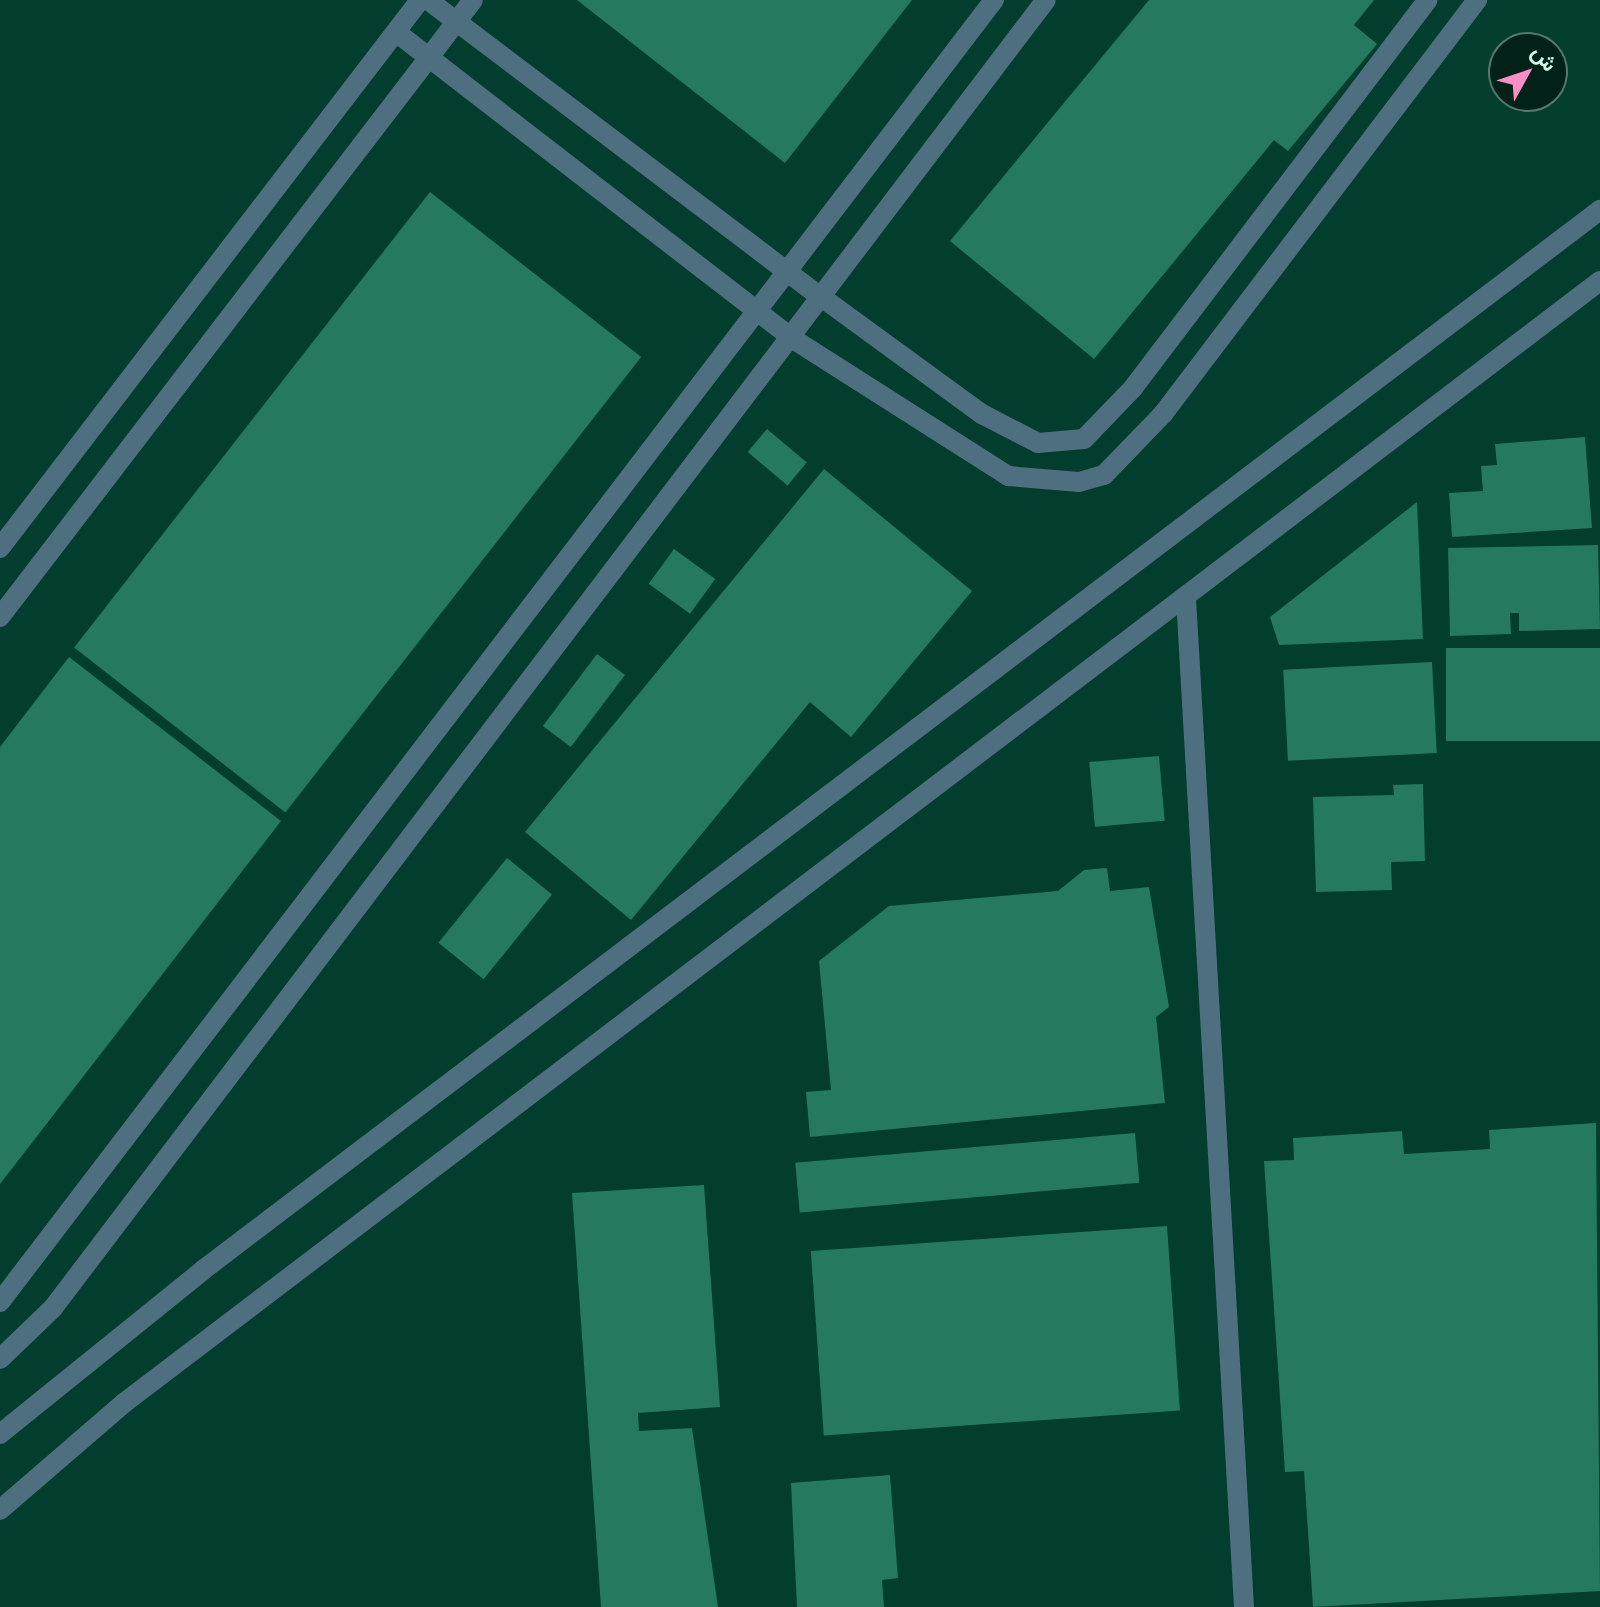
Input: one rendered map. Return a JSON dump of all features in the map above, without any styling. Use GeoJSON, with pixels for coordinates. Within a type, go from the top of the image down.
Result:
{"type":"FeatureCollection","features":[{"type":"Feature","properties":{"kind":"street"},"geometry":{"type":"LineString","coordinates":[[0,548],[420,0]]}},
{"type":"Feature","properties":{"kind":"street"},"geometry":{"type":"LineString","coordinates":[[428,0],[787,272],[1023,440],[1084,439],[1133,388],[1428,0]]}},
{"type":"Feature","properties":{"kind":"street"},"geometry":{"type":"LineString","coordinates":[[0,617],[473,0]]}},
{"type":"Feature","properties":{"kind":"street"},"geometry":{"type":"LineString","coordinates":[[0,1302],[994,0]]}},
{"type":"Feature","properties":{"kind":"street"},"geometry":{"type":"LineString","coordinates":[[0,1359],[62,1296],[1046,0]]}},
{"type":"Feature","properties":{"kind":"street"},"geometry":{"type":"LineString","coordinates":[[396,32],[790,337],[1008,476],[1064,482],[1104,475],[1163,414],[1477,0]]}},
{"type":"Feature","properties":{"kind":"street"},"geometry":{"type":"LineString","coordinates":[[0,1434],[203,1270],[1600,210]]}},
{"type":"Feature","properties":{"kind":"street"},"geometry":{"type":"LineString","coordinates":[[0,1510],[124,1403],[1600,281]]}},
{"type":"Feature","properties":{"kind":"street"},"geometry":{"type":"LineString","coordinates":[[1186,598],[1244,1607]]}},
{"type":"Feature","properties":{"kind":"building"},"geometry":{"type":"Polygon","coordinates":[[[577,0],[912,0],[785,163],[577,0]]]}},
{"type":"Feature","properties":{"kind":"building"},"geometry":{"type":"Polygon","coordinates":[[[1149,0],[1374,0],[1354,25],[1377,44],[1288,151],[1274,140],[1094,359],[950,241],[1149,0]]]}},
{"type":"Feature","properties":{"kind":"building"},"geometry":{"type":"Polygon","coordinates":[[[430,192],[641,357],[285,812],[74,647],[430,192]]]}},
{"type":"Feature","properties":{"kind":"building"},"geometry":{"type":"Polygon","coordinates":[[[767,429],[807,462],[788,485],[748,452],[767,429]]]}},
{"type":"Feature","properties":{"kind":"building"},"geometry":{"type":"Polygon","coordinates":[[[1585,437],[1592,528],[1452,537],[1449,493],[1483,491],[1481,466],[1497,465],[1495,444],[1585,437]]]}},
{"type":"Feature","properties":{"kind":"building"},"geometry":{"type":"Polygon","coordinates":[[[824,469],[972,591],[851,737],[810,702],[631,920],[525,832],[824,469]]]}},
{"type":"Feature","properties":{"kind":"building"},"geometry":{"type":"Polygon","coordinates":[[[1417,502],[1423,639],[1279,645],[1270,617],[1417,502]]]}},
{"type":"Feature","properties":{"kind":"building"},"geometry":{"type":"Polygon","coordinates":[[[1598,545],[1600,629],[1519,631],[1519,613],[1510,613],[1511,634],[1450,636],[1448,548],[1598,545]]]}},
{"type":"Feature","properties":{"kind":"building"},"geometry":{"type":"Polygon","coordinates":[[[674,549],[715,579],[690,614],[649,584],[674,549]]]}},
{"type":"Feature","properties":{"kind":"building"},"geometry":{"type":"Polygon","coordinates":[[[1446,648],[1600,648],[1600,741],[1446,741],[1446,648]]]}},
{"type":"Feature","properties":{"kind":"building"},"geometry":{"type":"Polygon","coordinates":[[[597,654],[625,675],[571,747],[543,726],[597,654]]]}},
{"type":"Feature","properties":{"kind":"building"},"geometry":{"type":"Polygon","coordinates":[[[69,657],[281,821],[0,1184],[0,747],[69,657]]]}},
{"type":"Feature","properties":{"kind":"building"},"geometry":{"type":"Polygon","coordinates":[[[1432,662],[1437,753],[1288,761],[1283,670],[1432,662]]]}},
{"type":"Feature","properties":{"kind":"building"},"geometry":{"type":"Polygon","coordinates":[[[1159,756],[1165,821],[1095,827],[1089,762],[1159,756]]]}},
{"type":"Feature","properties":{"kind":"building"},"geometry":{"type":"Polygon","coordinates":[[[1423,784],[1425,861],[1391,862],[1392,890],[1316,892],[1313,797],[1394,795],[1393,785],[1423,784]]]}},
{"type":"Feature","properties":{"kind":"building"},"geometry":{"type":"Polygon","coordinates":[[[507,858],[552,895],[483,979],[438,943],[507,858]]]}},
{"type":"Feature","properties":{"kind":"building"},"geometry":{"type":"Polygon","coordinates":[[[1107,868],[1110,891],[1149,887],[1169,1007],[1156,1017],[1165,1103],[810,1137],[806,1092],[831,1090],[819,961],[889,906],[1058,891],[1084,870],[1107,868]]]}},
{"type":"Feature","properties":{"kind":"building"},"geometry":{"type":"Polygon","coordinates":[[[1596,1123],[1600,1591],[1313,1607],[1304,1471],[1285,1472],[1264,1161],[1294,1160],[1293,1138],[1402,1131],[1404,1154],[1490,1149],[1489,1130],[1596,1123]]]}},
{"type":"Feature","properties":{"kind":"building"},"geometry":{"type":"Polygon","coordinates":[[[1135,1133],[1139,1183],[800,1213],[795,1163],[1135,1133]]]}},
{"type":"Feature","properties":{"kind":"building"},"geometry":{"type":"Polygon","coordinates":[[[704,1185],[720,1407],[638,1413],[639,1431],[692,1428],[718,1607],[601,1607],[572,1193],[704,1185]]]}},
{"type":"Feature","properties":{"kind":"building"},"geometry":{"type":"Polygon","coordinates":[[[1167,1226],[1180,1411],[824,1435],[811,1251],[1167,1226]]]}},
{"type":"Feature","properties":{"kind":"building"},"geometry":{"type":"Polygon","coordinates":[[[890,1475],[898,1578],[882,1580],[884,1607],[797,1607],[791,1483],[890,1475]]]}}]}
